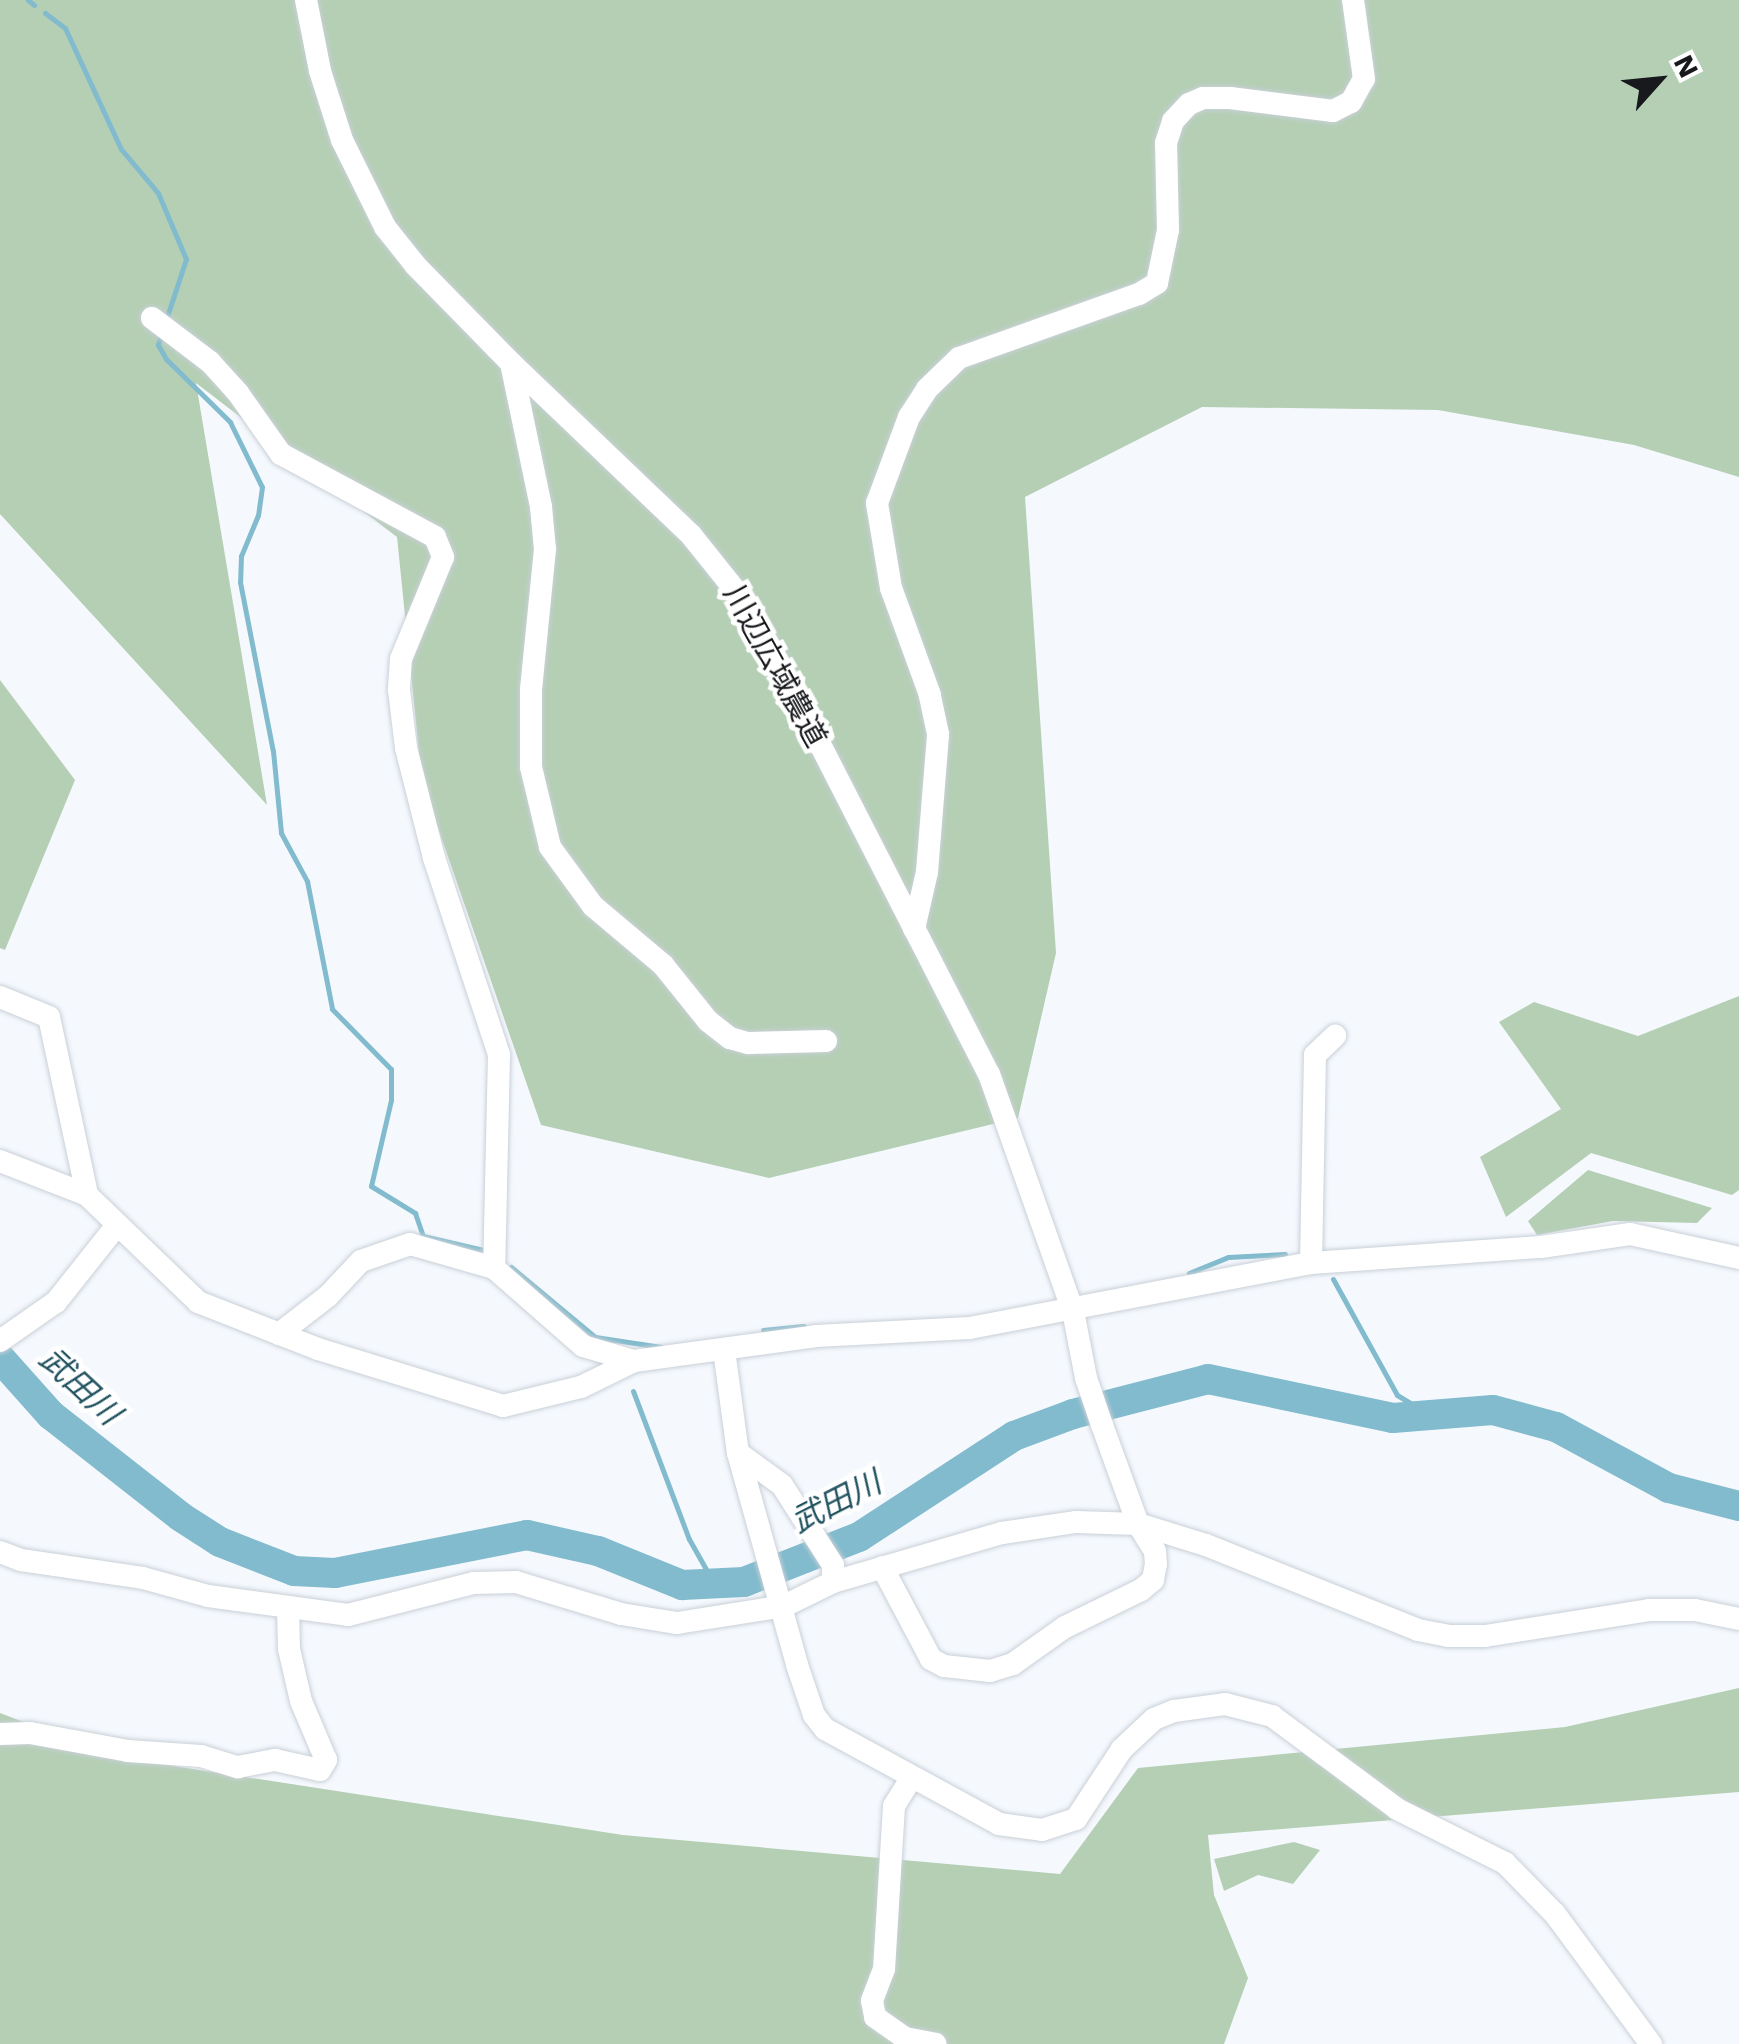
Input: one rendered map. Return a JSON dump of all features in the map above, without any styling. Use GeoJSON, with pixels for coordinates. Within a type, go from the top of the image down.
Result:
{"type":"FeatureCollection","features":[{"type":"Feature","properties":{"kind":"street","name":"川辺広域農道"},"geometry":{"type":"LineString","coordinates":[[306,0],[320,71],[342,140],[385,227],[416,266],[511,363],[691,535],[734,588],[781,668],[989,1074],[1073,1312],[1086,1378],[1102,1425],[1138,1524],[1155,1551],[1154,1574],[1148,1586],[1065,1627],[1013,1664],[990,1671],[944,1666],[932,1659],[882,1567]]}},
{"type":"Feature","properties":{"kind":"street"},"geometry":{"type":"LineString","coordinates":[[914,929],[926,872],[938,734],[930,695],[892,588],[877,503],[909,418],[927,389],[959,358],[1139,294],[1157,283],[1168,230],[1166,143],[1173,122],[1189,104],[1210,97],[1334,111],[1350,102],[1364,79],[1353,0]]}},
{"type":"Feature","properties":{"kind":"street"},"geometry":{"type":"LineString","coordinates":[[152,318],[176,333],[238,392],[282,454],[435,537],[444,557],[402,659],[399,690],[406,748],[440,878],[499,1055],[494,1268]]}},
{"type":"Feature","properties":{"kind":"street"},"geometry":{"type":"LineString","coordinates":[[511,363],[542,507],[545,549],[531,690],[531,767],[550,847],[592,906],[663,965],[708,1021],[730,1038],[748,1044],[826,1041]]}},
{"type":"Feature","properties":{"kind":"street"},"geometry":{"type":"LineString","coordinates":[[0,997],[48,1017],[86,1195]]}},
{"type":"Feature","properties":{"kind":"street"},"geometry":{"type":"LineString","coordinates":[[1312,1263],[1316,1055],[1335,1036]]}},
{"type":"Feature","properties":{"kind":"street"},"geometry":{"type":"LineString","coordinates":[[0,1161],[86,1195],[198,1302],[279,1334],[503,1406],[581,1387],[634,1361],[796,1338],[970,1328],[1073,1312],[1312,1263],[1541,1247],[1630,1234],[1739,1258]]}},
{"type":"Feature","properties":{"kind":"street"},"geometry":{"type":"LineString","coordinates":[[2,1339],[56,1302],[117,1225]]}},
{"type":"Feature","properties":{"kind":"street"},"geometry":{"type":"LineString","coordinates":[[279,1334],[328,1296],[361,1261],[410,1244],[494,1268],[583,1346],[634,1361]]}},
{"type":"Feature","properties":{"kind":"street"},"geometry":{"type":"LineString","coordinates":[[724,1350],[738,1453],[814,1715],[840,1740],[1000,1824],[1020,1830],[1053,1829],[1076,1819],[1122,1749],[1154,1719],[1174,1711],[1225,1704],[1272,1716],[1397,1809],[1505,1863],[1556,1914],[1651,2044]]}},
{"type":"Feature","properties":{"kind":"street"},"geometry":{"type":"LineString","coordinates":[[738,1453],[782,1486],[833,1574]]}},
{"type":"Feature","properties":{"kind":"street"},"geometry":{"type":"LineString","coordinates":[[0,1552],[22,1560],[142,1578],[208,1596],[348,1615],[488,1582],[542,1587],[650,1621],[693,1622],[782,1599],[833,1574],[882,1567],[1030,1527],[1076,1522],[1138,1524],[1220,1551],[1418,1630],[1448,1636],[1485,1636],[1648,1610],[1695,1610],[1739,1619]]}},
{"type":"Feature","properties":{"kind":"street"},"geometry":{"type":"LineString","coordinates":[[0,1734],[30,1734],[128,1751],[201,1756],[238,1767],[275,1760],[320,1770],[326,1760],[301,1701],[289,1649],[288,1607]]}},
{"type":"Feature","properties":{"kind":"street"},"geometry":{"type":"LineString","coordinates":[[912,1777],[894,1806],[884,1968],[872,2001],[875,2017],[905,2038],[935,2044]]}},
{"type":"Feature","properties":{"kind":"green space"},"geometry":{"type":"Polygon","coordinates":[[[0,0],[1739,0],[1739,477],[1634,445],[1438,410],[1202,407],[1025,497],[1056,953],[1018,1118],[769,1178],[541,1125],[422,782],[397,537],[196,383],[267,805],[0,514],[0,0]]]}},
{"type":"Feature","properties":{"kind":"green space"},"geometry":{"type":"Polygon","coordinates":[[[0,680],[75,780],[5,950],[0,948],[0,680]]]}},
{"type":"Feature","properties":{"kind":"green space"},"geometry":{"type":"Polygon","coordinates":[[[1739,996],[1739,1190],[1732,1195],[1591,1153],[1506,1217],[1480,1157],[1561,1109],[1499,1022],[1534,1002],[1638,1036],[1739,996]]]}},
{"type":"Feature","properties":{"kind":"green space"},"geometry":{"type":"Polygon","coordinates":[[[1588,1170],[1712,1208],[1697,1223],[1613,1221],[1537,1235],[1528,1221],[1588,1170]]]}},
{"type":"Feature","properties":{"kind":"green space"},"geometry":{"type":"Polygon","coordinates":[[[1739,1688],[1739,1792],[1208,1835],[1214,1895],[1248,1978],[1224,2044],[0,2044],[0,1713],[115,1757],[623,1835],[1060,1874],[1138,1768],[1565,1727],[1739,1688]]]}},
{"type":"Feature","properties":{"kind":"green space"},"geometry":{"type":"Polygon","coordinates":[[[1294,1842],[1320,1850],[1293,1884],[1258,1875],[1224,1891],[1214,1859],[1294,1842]]]}},
{"type":"Feature","properties":{"kind":"waterway"},"geometry":{"type":"LineString","coordinates":[[28,0],[34,5]]}},
{"type":"Feature","properties":{"kind":"waterway"},"geometry":{"type":"LineString","coordinates":[[45,13],[65,28],[121,149],[158,193],[186,259],[166,320]]}},
{"type":"Feature","properties":{"kind":"waterway"},"geometry":{"type":"LineString","coordinates":[[161,335],[158,345],[166,359],[230,422],[262,487],[258,515],[241,556],[240,582],[273,751],[281,833],[307,881],[332,1009],[391,1069],[391,1100],[371,1186],[415,1213],[423,1236],[484,1250]]}},
{"type":"Feature","properties":{"kind":"waterway"},"geometry":{"type":"LineString","coordinates":[[1189,1273],[1228,1257],[1285,1254]]}},
{"type":"Feature","properties":{"kind":"waterway"},"geometry":{"type":"LineString","coordinates":[[511,1267],[595,1337],[661,1347]]}},
{"type":"Feature","properties":{"kind":"waterway"},"geometry":{"type":"LineString","coordinates":[[1333,1279],[1397,1395],[1430,1415]]}},
{"type":"Feature","properties":{"kind":"waterway"},"geometry":{"type":"LineString","coordinates":[[763,1330],[804,1326]]}},
{"type":"Feature","properties":{"kind":"waterway","name":"武田川"},"geometry":{"type":"LineString","coordinates":[[0,1358],[51,1415],[181,1517],[220,1542],[294,1571],[335,1573],[527,1535],[598,1551],[682,1585],[744,1582],[859,1537],[1014,1436],[1073,1414],[1208,1379],[1393,1418],[1493,1410],[1556,1427],[1669,1488],[1739,1506]]}},
{"type":"Feature","properties":{"kind":"waterway"},"geometry":{"type":"LineString","coordinates":[[633,1391],[689,1539],[716,1587]]}}]}
